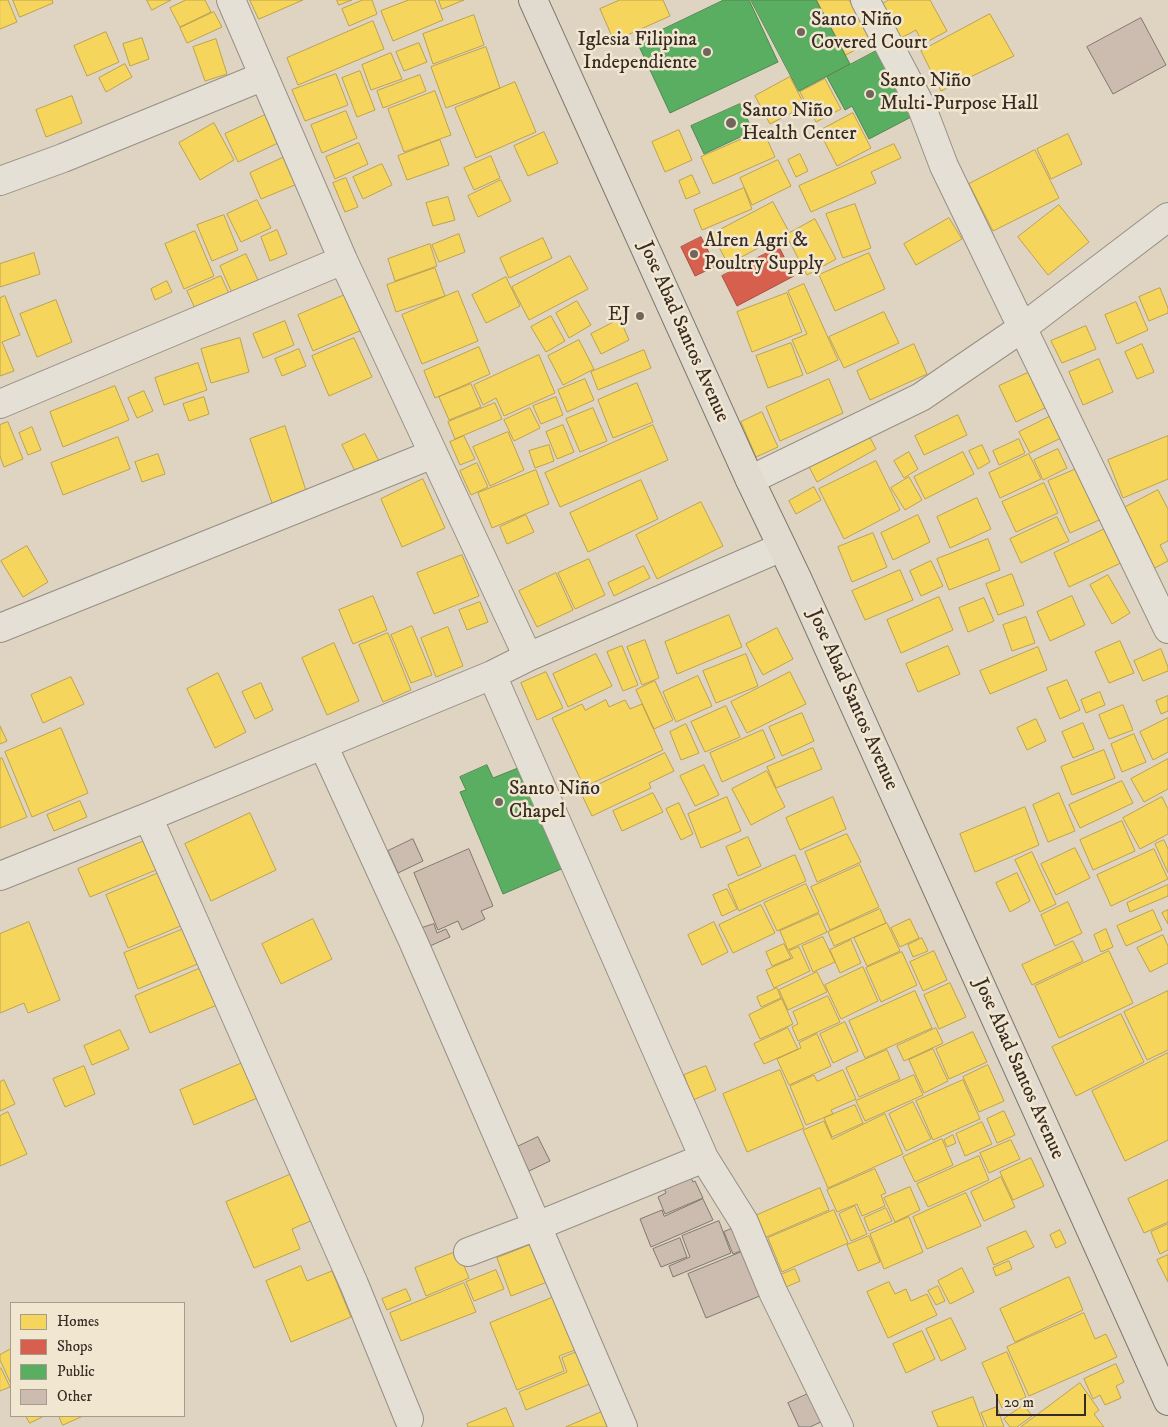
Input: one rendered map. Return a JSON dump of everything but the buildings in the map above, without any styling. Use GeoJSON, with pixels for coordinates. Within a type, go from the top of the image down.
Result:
{"type":"FeatureCollection","features":[{"type":"Feature","properties":{"kind":"highway","name":"Jose Abad Santos Avenue"},"geometry":{"type":"LineString","coordinates":[[533,0],[1168,1401]]}},
{"type":"Feature","properties":{"kind":"street"},"geometry":{"type":"LineString","coordinates":[[231,0],[343,260],[528,657]]}},
{"type":"Feature","properties":{"kind":"street"},"geometry":{"type":"LineString","coordinates":[[866,0],[922,108],[944,166],[1168,629]]}},
{"type":"Feature","properties":{"kind":"street"},"geometry":{"type":"LineString","coordinates":[[0,181],[63,158],[264,76]]}},
{"type":"Feature","properties":{"kind":"street"},"geometry":{"type":"LineString","coordinates":[[750,480],[921,397],[1022,328],[1168,217]]}},
{"type":"Feature","properties":{"kind":"street"},"geometry":{"type":"LineString","coordinates":[[0,404],[343,260]]}},
{"type":"Feature","properties":{"kind":"street"},"geometry":{"type":"LineString","coordinates":[[0,628],[433,454]]}},
{"type":"Feature","properties":{"kind":"street"},"geometry":{"type":"LineString","coordinates":[[0,876],[492,675],[528,657],[782,547]]}},
{"type":"Feature","properties":{"kind":"street"},"geometry":{"type":"LineString","coordinates":[[492,675],[704,1158],[744,1222],[773,1292],[839,1427]]}},
{"type":"Feature","properties":{"kind":"street"},"geometry":{"type":"LineString","coordinates":[[323,745],[413,942],[623,1427]]}},
{"type":"Feature","properties":{"kind":"street"},"geometry":{"type":"LineString","coordinates":[[148,817],[354,1284],[410,1419]]}},
{"type":"Feature","properties":{"kind":"street"},"geometry":{"type":"LineString","coordinates":[[468,1252],[704,1158]]}},
{"type":"Feature","properties":{"kind":"place","name":"Santo Niño Covered Court"},"geometry":{"type":"Point","coordinates":[801,32]}},
{"type":"Feature","properties":{"kind":"place","name":"Iglesia Filipina Independiente"},"geometry":{"type":"Point","coordinates":[707,52]}},
{"type":"Feature","properties":{"kind":"place","name":"Santo Niño Multi-Purpose Hall"},"geometry":{"type":"Point","coordinates":[870,94]}},
{"type":"Feature","properties":{"kind":"place","name":"Santo Niño Health Center"},"geometry":{"type":"Point","coordinates":[731,123]}},
{"type":"Feature","properties":{"kind":"place","name":"Alren Agri & Poultry Supply"},"geometry":{"type":"Point","coordinates":[694,254]}},
{"type":"Feature","properties":{"kind":"place","name":"EJ"},"geometry":{"type":"Point","coordinates":[640,316]}},
{"type":"Feature","properties":{"kind":"place","name":"Santo Niño Chapel"},"geometry":{"type":"Point","coordinates":[499,802]}}]}
